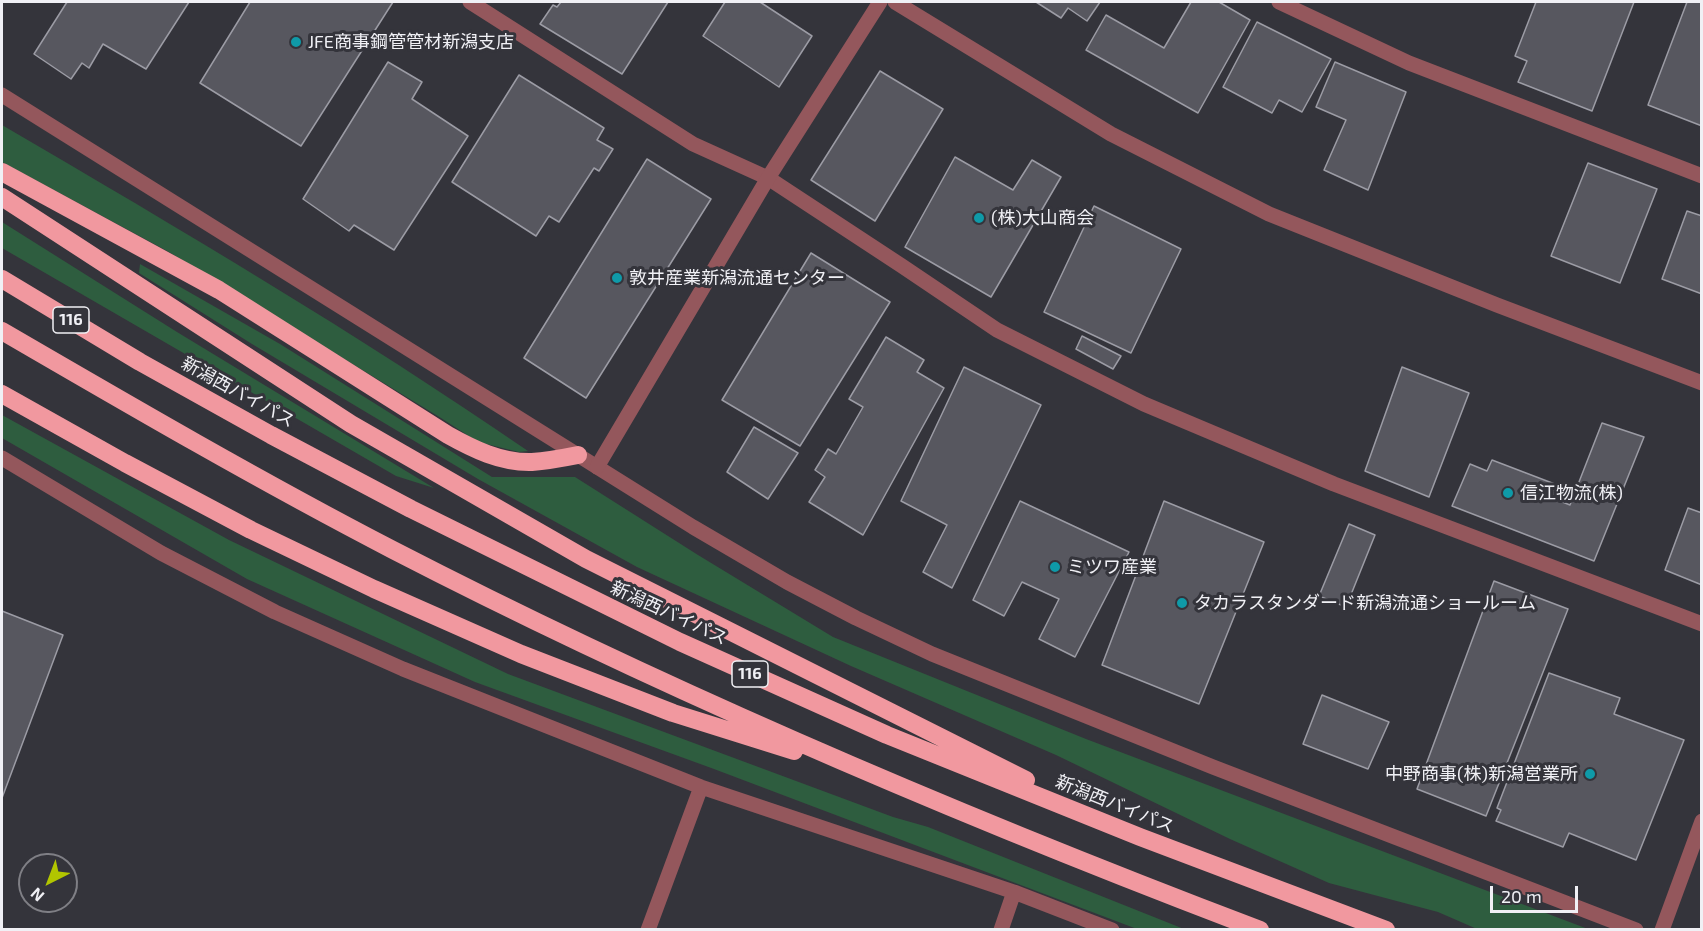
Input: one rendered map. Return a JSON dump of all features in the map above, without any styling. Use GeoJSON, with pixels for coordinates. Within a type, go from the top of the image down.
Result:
{"type":"FeatureCollection","features":[{"type":"Feature","properties":{"kind":"highway"},"geometry":{"type":"LineString","coordinates":[[2,172],[219,290],[470,447],[490,456],[530,462],[578,456]]}},
{"type":"Feature","properties":{"kind":"highway"},"geometry":{"type":"LineString","coordinates":[[2,197],[351,424],[586,559],[1140,837]]}},
{"type":"Feature","properties":{"kind":"highway","name":"新潟西バイパス"},"geometry":{"type":"LineString","coordinates":[[2,279],[140,362],[271,435],[411,509],[680,642],[888,735],[1140,837],[1386,930]]}},
{"type":"Feature","properties":{"kind":"highway","name":"116"},"geometry":{"type":"LineString","coordinates":[[2,331],[251,473],[393,549],[662,682],[876,777],[1126,879],[1260,930]]}},
{"type":"Feature","properties":{"kind":"highway"},"geometry":{"type":"LineString","coordinates":[[2,393],[125,463],[251,530],[374,589],[521,654],[673,713],[876,777]]}},
{"type":"Feature","properties":{"kind":"street"},"geometry":{"type":"LineString","coordinates":[[470,2],[693,144],[768,178],[997,330],[1144,404],[1335,484],[1701,624]]}},
{"type":"Feature","properties":{"kind":"street"},"geometry":{"type":"LineString","coordinates":[[597,467],[768,178],[880,2]]}},
{"type":"Feature","properties":{"kind":"street"},"geometry":{"type":"LineString","coordinates":[[895,2],[1110,134],[1269,214],[1701,383]]}},
{"type":"Feature","properties":{"kind":"street"},"geometry":{"type":"LineString","coordinates":[[1279,2],[1409,63],[1701,176]]}},
{"type":"Feature","properties":{"kind":"street"},"geometry":{"type":"LineString","coordinates":[[2,95],[693,527],[787,582],[856,618],[932,654],[1213,767],[1636,930]]}},
{"type":"Feature","properties":{"kind":"street"},"geometry":{"type":"LineString","coordinates":[[2,458],[161,553],[275,612],[404,669],[701,787],[1014,892],[1112,930]]}},
{"type":"Feature","properties":{"kind":"street"},"geometry":{"type":"LineString","coordinates":[[648,930],[701,787]]}},
{"type":"Feature","properties":{"kind":"street"},"geometry":{"type":"LineString","coordinates":[[1662,930],[1701,821]]}},
{"type":"Feature","properties":{"kind":"street"},"geometry":{"type":"LineString","coordinates":[[1001,930],[1014,892]]}},
{"type":"Feature","properties":{"kind":"green space"},"geometry":{"type":"Polygon","coordinates":[[[2,125],[334,324],[528,451],[519,452],[478,442],[169,252],[2,162],[2,125]]]}},
{"type":"Feature","properties":{"kind":"green space"},"geometry":{"type":"Polygon","coordinates":[[[2,222],[177,332],[434,488],[396,476],[2,248],[2,222]]]}},
{"type":"Feature","properties":{"kind":"green space"},"geometry":{"type":"Polygon","coordinates":[[[140,264],[280,344],[492,477],[575,477],[833,637],[1086,739],[1588,929],[1477,929],[1438,912],[1329,883],[1230,839],[1056,755],[851,666],[637,567],[478,479],[252,344],[139,273],[140,264]]]}},
{"type":"Feature","properties":{"kind":"green space"},"geometry":{"type":"Polygon","coordinates":[[[2,415],[229,540],[508,674],[893,817],[928,827],[1184,929],[1137,929],[714,769],[475,682],[247,579],[2,438],[2,415]]]}},
{"type":"Feature","properties":{"kind":"building"},"geometry":{"type":"Polygon","coordinates":[[[67,2],[189,2],[146,69],[103,44],[89,68],[82,63],[71,79],[34,54],[67,2]]]}},
{"type":"Feature","properties":{"kind":"building","name":"JFE商事鋼管管材新潟支店"},"geometry":{"type":"Polygon","coordinates":[[[250,2],[393,2],[301,146],[200,83],[250,2]]]}},
{"type":"Feature","properties":{"kind":"building"},"geometry":{"type":"Polygon","coordinates":[[[561,2],[668,2],[622,74],[540,24],[553,5],[557,7],[561,2]]]}},
{"type":"Feature","properties":{"kind":"building"},"geometry":{"type":"Polygon","coordinates":[[[725,2],[760,2],[812,36],[779,87],[703,36],[725,2]]]}},
{"type":"Feature","properties":{"kind":"building"},"geometry":{"type":"Polygon","coordinates":[[[1036,2],[1100,2],[1087,21],[1068,8],[1061,18],[1036,2]]]}},
{"type":"Feature","properties":{"kind":"building"},"geometry":{"type":"Polygon","coordinates":[[[1191,2],[1219,2],[1250,20],[1198,113],[1086,50],[1106,15],[1164,48],[1191,2]]]}},
{"type":"Feature","properties":{"kind":"building"},"geometry":{"type":"Polygon","coordinates":[[[1536,2],[1634,2],[1592,111],[1518,82],[1527,61],[1515,56],[1536,2]]]}},
{"type":"Feature","properties":{"kind":"building"},"geometry":{"type":"Polygon","coordinates":[[[1687,2],[1702,2],[1702,126],[1648,105],[1687,2]]]}},
{"type":"Feature","properties":{"kind":"building"},"geometry":{"type":"Polygon","coordinates":[[[1257,22],[1331,59],[1302,112],[1279,100],[1272,113],[1223,87],[1257,22]]]}},
{"type":"Feature","properties":{"kind":"building"},"geometry":{"type":"Polygon","coordinates":[[[388,62],[422,82],[412,99],[468,136],[394,250],[354,225],[349,231],[303,199],[388,62]]]}},
{"type":"Feature","properties":{"kind":"building"},"geometry":{"type":"Polygon","coordinates":[[[1335,62],[1406,92],[1368,190],[1324,170],[1346,120],[1316,107],[1335,62]]]}},
{"type":"Feature","properties":{"kind":"building"},"geometry":{"type":"Polygon","coordinates":[[[880,71],[943,109],[875,221],[811,180],[880,71]]]}},
{"type":"Feature","properties":{"kind":"building"},"geometry":{"type":"Polygon","coordinates":[[[519,75],[604,128],[597,140],[613,149],[599,171],[594,168],[559,222],[549,216],[536,236],[452,182],[519,75]]]}},
{"type":"Feature","properties":{"kind":"building","name":"(株)大山商会"},"geometry":{"type":"Polygon","coordinates":[[[955,157],[1013,190],[1032,160],[1061,177],[991,297],[905,247],[955,157]]]}},
{"type":"Feature","properties":{"kind":"building","name":"敦井産業新潟流通センター"},"geometry":{"type":"Polygon","coordinates":[[[647,159],[711,199],[586,398],[524,358],[647,159]]]}},
{"type":"Feature","properties":{"kind":"building"},"geometry":{"type":"Polygon","coordinates":[[[1588,163],[1657,189],[1620,283],[1551,256],[1588,163]]]}},
{"type":"Feature","properties":{"kind":"building"},"geometry":{"type":"Polygon","coordinates":[[[1094,206],[1181,249],[1131,353],[1044,312],[1094,206]]]}},
{"type":"Feature","properties":{"kind":"building"},"geometry":{"type":"Polygon","coordinates":[[[1687,211],[1702,216],[1702,294],[1662,279],[1687,211]]]}},
{"type":"Feature","properties":{"kind":"building"},"geometry":{"type":"Polygon","coordinates":[[[811,253],[890,302],[800,446],[722,400],[811,253]]]}},
{"type":"Feature","properties":{"kind":"building"},"geometry":{"type":"Polygon","coordinates":[[[1082,336],[1121,356],[1113,369],[1076,349],[1082,336]]]}},
{"type":"Feature","properties":{"kind":"building"},"geometry":{"type":"Polygon","coordinates":[[[886,337],[924,360],[917,372],[944,388],[863,535],[809,502],[825,477],[815,470],[828,449],[836,454],[863,407],[849,399],[886,337]]]}},
{"type":"Feature","properties":{"kind":"building"},"geometry":{"type":"Polygon","coordinates":[[[964,367],[1041,405],[952,588],[923,572],[947,525],[901,501],[964,367]]]}},
{"type":"Feature","properties":{"kind":"building"},"geometry":{"type":"Polygon","coordinates":[[[1402,367],[1469,393],[1429,497],[1365,471],[1402,367]]]}},
{"type":"Feature","properties":{"kind":"building","name":"信江物流(株)"},"geometry":{"type":"Polygon","coordinates":[[[1602,423],[1644,437],[1594,561],[1452,506],[1470,464],[1487,471],[1492,460],[1560,486],[1555,499],[1570,505],[1602,423]]]}},
{"type":"Feature","properties":{"kind":"building"},"geometry":{"type":"Polygon","coordinates":[[[754,427],[798,453],[768,499],[727,472],[754,427]]]}},
{"type":"Feature","properties":{"kind":"building","name":"ミツワ産業"},"geometry":{"type":"Polygon","coordinates":[[[1020,501],[1129,552],[1075,657],[1039,639],[1059,599],[1022,582],[1004,616],[973,600],[1020,501]]]}},
{"type":"Feature","properties":{"kind":"building","name":"タカラスタンダード新潟流通ショールーム"},"geometry":{"type":"Polygon","coordinates":[[[1164,501],[1264,542],[1199,704],[1102,665],[1164,501]]]}},
{"type":"Feature","properties":{"kind":"building"},"geometry":{"type":"Polygon","coordinates":[[[1688,508],[1702,513],[1702,585],[1665,570],[1688,508]]]}},
{"type":"Feature","properties":{"kind":"building"},"geometry":{"type":"Polygon","coordinates":[[[1349,524],[1375,535],[1346,607],[1319,596],[1349,524]]]}},
{"type":"Feature","properties":{"kind":"building"},"geometry":{"type":"Polygon","coordinates":[[[1494,581],[1568,609],[1486,816],[1417,789],[1494,581]]]}},
{"type":"Feature","properties":{"kind":"building"},"geometry":{"type":"Polygon","coordinates":[[[2,611],[63,635],[2,798],[2,611]]]}},
{"type":"Feature","properties":{"kind":"building","name":"中野商事(株)新潟営業所"},"geometry":{"type":"Polygon","coordinates":[[[1549,673],[1620,698],[1614,714],[1684,740],[1636,860],[1569,833],[1563,847],[1496,821],[1501,810],[1497,808],[1549,673]]]}},
{"type":"Feature","properties":{"kind":"building"},"geometry":{"type":"Polygon","coordinates":[[[1322,695],[1389,722],[1368,769],[1303,744],[1322,695]]]}},
{"type":"Feature","properties":{"kind":"place","name":"JFE商事鋼管管材新潟支店"},"geometry":{"type":"Point","coordinates":[296,42]}},
{"type":"Feature","properties":{"kind":"place","name":"(株)大山商会"},"geometry":{"type":"Point","coordinates":[979,218]}},
{"type":"Feature","properties":{"kind":"place","name":"敦井産業新潟流通センター"},"geometry":{"type":"Point","coordinates":[617,278]}},
{"type":"Feature","properties":{"kind":"place","name":"信江物流(株)"},"geometry":{"type":"Point","coordinates":[1508,493]}},
{"type":"Feature","properties":{"kind":"place","name":"ミツワ産業"},"geometry":{"type":"Point","coordinates":[1055,567]}},
{"type":"Feature","properties":{"kind":"place","name":"タカラスタンダード新潟流通ショールーム"},"geometry":{"type":"Point","coordinates":[1182,603]}},
{"type":"Feature","properties":{"kind":"place","name":"中野商事(株)新潟営業所"},"geometry":{"type":"Point","coordinates":[1590,774]}}]}
